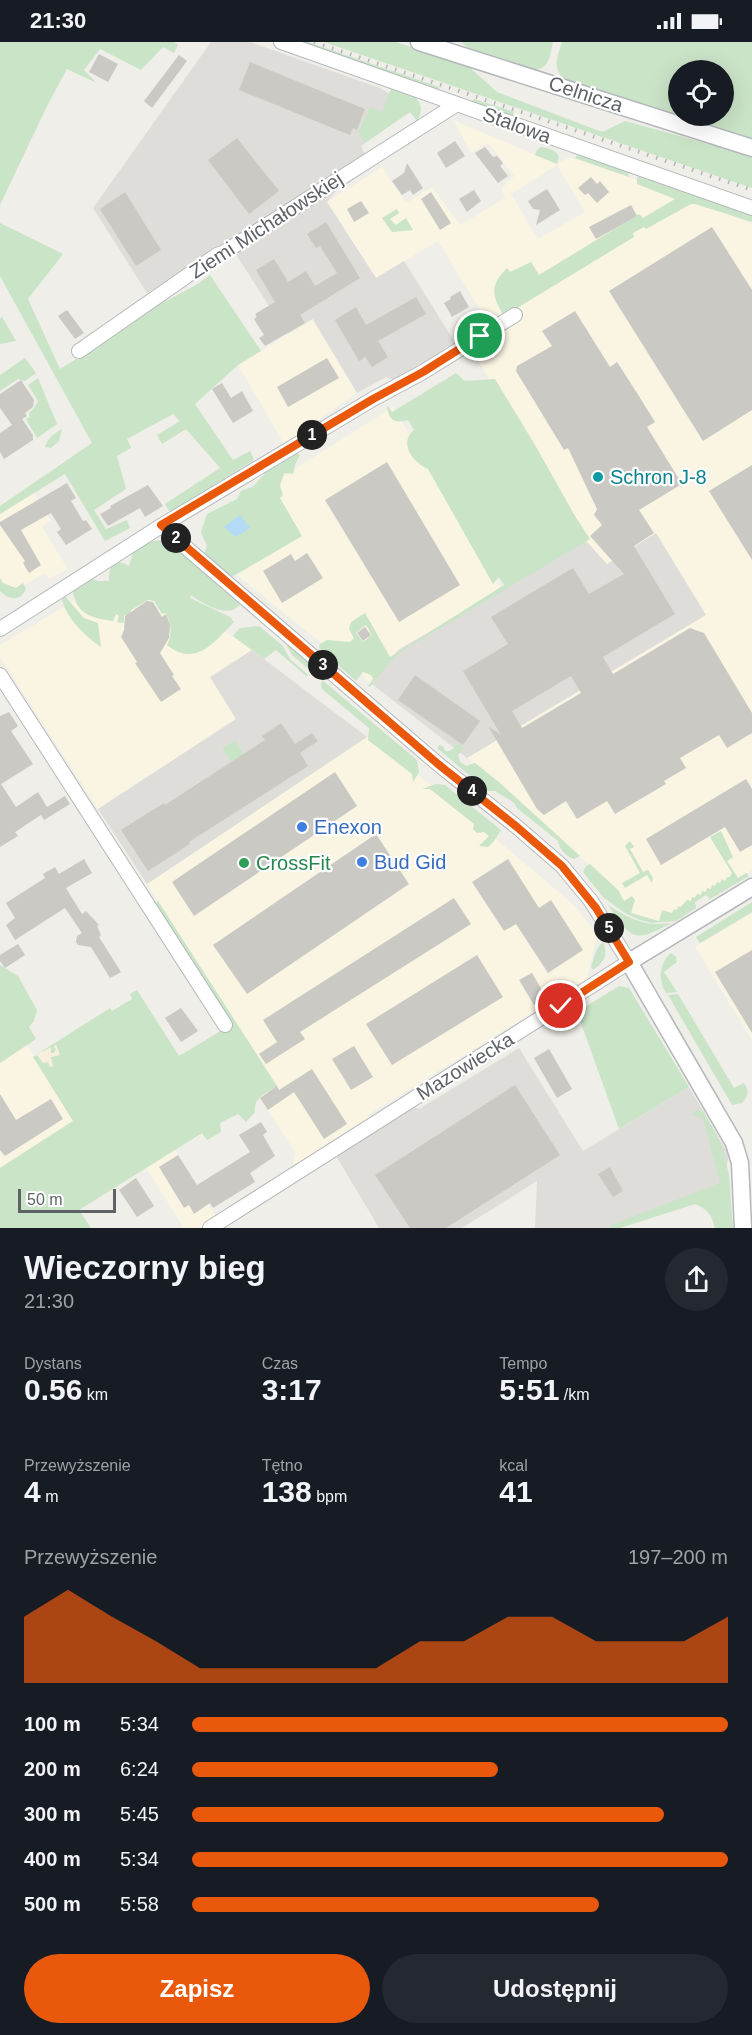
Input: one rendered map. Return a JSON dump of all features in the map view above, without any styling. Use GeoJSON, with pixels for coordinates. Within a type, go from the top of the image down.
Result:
{"type":"FeatureCollection","features":[{"type":"Feature","properties":{"kind":"street","name":"Stalowa"},"geometry":{"type":"LineString","coordinates":[[281,42],[752,208]]}},
{"type":"Feature","properties":{"kind":"street","name":"Celnicza"},"geometry":{"type":"LineString","coordinates":[[419,42],[451,47],[752,148]]}},
{"type":"Feature","properties":{"kind":"street","name":"Ziemi Michałowskiej"},"geometry":{"type":"LineString","coordinates":[[79,351],[217,255],[224,254],[457,104]]}},
{"type":"Feature","properties":{"kind":"street"},"geometry":{"type":"LineString","coordinates":[[0,629],[161,525],[423,372],[515,315]]}},
{"type":"Feature","properties":{"kind":"street"},"geometry":{"type":"LineString","coordinates":[[161,525],[438,764],[562,866],[596,908],[734,1143],[740,1163],[743,1228]]}},
{"type":"Feature","properties":{"kind":"street"},"geometry":{"type":"LineString","coordinates":[[0,675],[225,1025]]}},
{"type":"Feature","properties":{"kind":"street","name":"Mazowiecka"},"geometry":{"type":"LineString","coordinates":[[210,1228],[629,962],[752,887]]}},
{"type":"Feature","properties":{"kind":"shaded area"},"geometry":{"type":"Polygon","coordinates":[[[211,42],[250,42],[380,88],[405,103],[410,111],[361,146],[365,155],[327,202],[376,278],[404,261],[456,344],[393,380],[386,377],[357,393],[313,319],[287,334],[228,242],[147,293],[93,208],[211,42]]]}},
{"type":"Feature","properties":{"kind":"shaded area"},"geometry":{"type":"Polygon","coordinates":[[[453,120],[557,164],[570,157],[684,196],[752,224],[752,870],[717,893],[710,891],[658,923],[630,915],[618,891],[501,785],[467,758],[706,614],[607,564],[586,541],[470,347],[489,325],[438,241],[376,278],[327,202],[382,167],[406,203],[432,187],[460,225],[505,198],[502,188],[514,176],[488,143],[471,153],[453,120]],[[557,165],[511,194],[538,239],[585,212],[557,165]]]}},
{"type":"Feature","properties":{"kind":"shaded area"},"geometry":{"type":"Polygon","coordinates":[[[312,319],[357,393],[284,444],[238,365],[312,319]]]}},
{"type":"Feature","properties":{"kind":"shaded area"},"geometry":{"type":"Polygon","coordinates":[[[393,407],[502,589],[372,684],[237,575],[300,537],[269,485],[393,407]]]}},
{"type":"Feature","properties":{"kind":"shaded area"},"geometry":{"type":"Polygon","coordinates":[[[34,493],[51,521],[42,527],[68,569],[49,579],[45,573],[15,590],[0,584],[0,514],[34,493]]]}},
{"type":"Feature","properties":{"kind":"shaded area"},"geometry":{"type":"Polygon","coordinates":[[[656,533],[706,615],[467,758],[372,684],[398,650],[586,541],[607,564],[656,533]]]}},
{"type":"Feature","properties":{"kind":"shaded area"},"geometry":{"type":"Polygon","coordinates":[[[104,583],[166,592],[252,650],[210,677],[236,719],[98,809],[0,657],[0,645],[104,583]]]}},
{"type":"Feature","properties":{"kind":"shaded area"},"geometry":{"type":"Polygon","coordinates":[[[252,650],[367,737],[147,884],[98,809],[236,719],[210,677],[252,650]]]}},
{"type":"Feature","properties":{"kind":"shaded area"},"geometry":{"type":"Polygon","coordinates":[[[367,737],[439,791],[567,899],[597,935],[587,979],[368,1115],[369,1124],[301,1165],[298,1162],[293,1165],[295,1152],[260,1098],[277,1086],[147,884],[367,737]]]}},
{"type":"Feature","properties":{"kind":"shaded area"},"geometry":{"type":"Polygon","coordinates":[[[752,913],[752,1040],[695,947],[752,913]]]}},
{"type":"Feature","properties":{"kind":"shaded area"},"geometry":{"type":"Polygon","coordinates":[[[27,1045],[73,1121],[0,1168],[0,1063],[27,1045]]]}},
{"type":"Feature","properties":{"kind":"shaded area"},"geometry":{"type":"Polygon","coordinates":[[[519,1048],[583,1151],[689,1087],[729,1155],[726,1168],[726,1189],[618,1228],[535,1228],[537,1181],[462,1228],[379,1228],[335,1154],[413,1106],[419,1109],[519,1048]]]}},
{"type":"Feature","properties":{"kind":"shaded area"},"geometry":{"type":"Polygon","coordinates":[[[175,1150],[217,1218],[201,1228],[184,1228],[146,1168],[175,1150]]]}},
{"type":"Feature","properties":{"kind":"green space"},"geometry":{"type":"Polygon","coordinates":[[[0,42],[174,42],[178,45],[174,53],[163,47],[141,70],[100,49],[84,70],[97,83],[67,69],[0,205],[0,42]]]}},
{"type":"Feature","properties":{"kind":"green space"},"geometry":{"type":"Polygon","coordinates":[[[297,42],[308,42],[439,87],[437,93],[297,42]]]}},
{"type":"Feature","properties":{"kind":"green space"},"geometry":{"type":"Polygon","coordinates":[[[324,42],[396,42],[468,66],[497,92],[602,132],[625,121],[752,156],[752,188],[324,42]]]}},
{"type":"Feature","properties":{"kind":"green space"},"geometry":{"type":"Polygon","coordinates":[[[461,42],[553,42],[546,64],[534,70],[472,51],[461,42]]]}},
{"type":"Feature","properties":{"kind":"green space"},"geometry":{"type":"Polygon","coordinates":[[[562,42],[752,42],[752,139],[711,126],[734,126],[734,60],[668,60],[668,113],[565,80],[558,71],[557,58],[562,42]]]}},
{"type":"Feature","properties":{"kind":"green space"},"geometry":{"type":"Polygon","coordinates":[[[392,86],[410,94],[419,102],[421,108],[417,121],[410,112],[365,143],[358,133],[370,107],[382,112],[392,86]]]}},
{"type":"Feature","properties":{"kind":"green space"},"geometry":{"type":"Polygon","coordinates":[[[474,99],[514,112],[512,118],[469,104],[474,99]]]}},
{"type":"Feature","properties":{"kind":"green space"},"geometry":{"type":"Polygon","coordinates":[[[541,147],[551,149],[559,156],[557,164],[535,155],[541,147]]]}},
{"type":"Feature","properties":{"kind":"green space"},"geometry":{"type":"Polygon","coordinates":[[[578,154],[627,169],[629,177],[575,158],[578,154]]]}},
{"type":"Feature","properties":{"kind":"green space"},"geometry":{"type":"Polygon","coordinates":[[[641,174],[752,213],[752,222],[691,204],[646,229],[644,227],[633,233],[634,237],[504,316],[494,290],[501,274],[507,268],[510,272],[531,262],[539,275],[639,214],[643,218],[675,199],[637,184],[637,178],[641,174]]]}},
{"type":"Feature","properties":{"kind":"green space"},"geometry":{"type":"Polygon","coordinates":[[[397,209],[399,213],[390,219],[396,225],[406,218],[413,230],[392,232],[382,218],[397,209]]]}},
{"type":"Feature","properties":{"kind":"green space"},"geometry":{"type":"Polygon","coordinates":[[[0,223],[63,254],[28,299],[60,369],[113,336],[126,322],[196,285],[210,275],[261,351],[238,365],[195,404],[233,460],[250,451],[254,460],[170,512],[165,504],[220,468],[186,429],[162,444],[157,435],[180,421],[173,414],[127,439],[131,448],[117,456],[126,489],[94,510],[106,529],[127,520],[130,528],[105,541],[65,474],[0,514],[0,506],[92,443],[0,276],[0,223]]]}},
{"type":"Feature","properties":{"kind":"green space"},"geometry":{"type":"Polygon","coordinates":[[[2,317],[16,341],[0,344],[0,318],[2,317]]]}},
{"type":"Feature","properties":{"kind":"green space"},"geometry":{"type":"Polygon","coordinates":[[[25,358],[36,373],[25,381],[18,379],[0,391],[0,375],[25,358]]]}},
{"type":"Feature","properties":{"kind":"green space"},"geometry":{"type":"Polygon","coordinates":[[[456,373],[465,381],[495,379],[590,539],[397,654],[370,687],[368,686],[373,679],[371,675],[363,672],[356,681],[319,648],[320,644],[327,640],[350,642],[354,638],[349,629],[351,622],[365,613],[390,657],[504,585],[499,577],[493,584],[428,469],[417,462],[409,452],[407,441],[414,430],[408,420],[393,420],[387,405],[392,412],[456,373]],[[366,625],[356,633],[363,642],[372,635],[366,625]]]}},
{"type":"Feature","properties":{"kind":"green space"},"geometry":{"type":"Polygon","coordinates":[[[38,378],[57,424],[37,438],[26,419],[30,417],[29,413],[38,401],[28,385],[38,378]]]}},
{"type":"Feature","properties":{"kind":"green space"},"geometry":{"type":"Polygon","coordinates":[[[62,429],[59,441],[51,448],[45,447],[50,438],[62,429]]]}},
{"type":"Feature","properties":{"kind":"green space"},"geometry":{"type":"Polygon","coordinates":[[[297,453],[300,455],[293,474],[284,473],[280,486],[283,495],[280,498],[302,536],[230,578],[204,554],[207,546],[201,532],[207,514],[237,499],[241,491],[254,486],[267,471],[297,453]]]}},
{"type":"Feature","properties":{"kind":"green space"},"geometry":{"type":"Polygon","coordinates":[[[161,540],[175,546],[240,605],[229,611],[216,609],[191,595],[190,598],[230,617],[234,622],[212,644],[196,653],[187,654],[167,645],[171,633],[169,621],[166,613],[162,614],[154,601],[148,600],[124,615],[124,623],[117,622],[119,616],[116,614],[113,621],[92,617],[78,606],[75,600],[73,592],[88,577],[98,581],[109,581],[113,565],[124,563],[129,566],[139,546],[161,540]]]}},
{"type":"Feature","properties":{"kind":"green space"},"geometry":{"type":"Polygon","coordinates":[[[0,578],[3,583],[16,588],[23,583],[26,589],[24,593],[18,598],[7,596],[0,591],[0,578]]]}},
{"type":"Feature","properties":{"kind":"green space"},"geometry":{"type":"Polygon","coordinates":[[[61,592],[84,618],[98,623],[101,647],[81,631],[69,616],[61,592]]]}},
{"type":"Feature","properties":{"kind":"green space"},"geometry":{"type":"Polygon","coordinates":[[[259,626],[283,646],[290,659],[308,675],[306,676],[276,650],[264,659],[233,636],[240,628],[259,626]]]}},
{"type":"Feature","properties":{"kind":"green space"},"geometry":{"type":"Polygon","coordinates":[[[285,642],[311,664],[312,672],[292,655],[285,642]]]}},
{"type":"Feature","properties":{"kind":"green space"},"geometry":{"type":"Polygon","coordinates":[[[322,680],[417,760],[419,772],[413,782],[412,774],[368,740],[369,728],[323,690],[322,680]]]}},
{"type":"Feature","properties":{"kind":"green space"},"geometry":{"type":"Polygon","coordinates":[[[235,740],[244,754],[231,762],[222,749],[235,740]]]}},
{"type":"Feature","properties":{"kind":"green space"},"geometry":{"type":"Polygon","coordinates":[[[458,743],[464,748],[458,755],[460,762],[466,766],[475,763],[580,856],[574,859],[566,855],[558,841],[516,805],[495,791],[488,791],[437,748],[439,745],[443,746],[445,751],[449,751],[458,743]]]}},
{"type":"Feature","properties":{"kind":"green space"},"geometry":{"type":"Polygon","coordinates":[[[436,784],[445,785],[501,830],[488,847],[479,846],[489,836],[484,832],[477,833],[473,829],[474,824],[430,789],[422,789],[436,784]]]}},
{"type":"Feature","properties":{"kind":"green space"},"geometry":{"type":"Polygon","coordinates":[[[721,831],[733,857],[727,861],[738,878],[746,873],[749,876],[710,899],[706,895],[695,902],[696,908],[676,921],[652,923],[625,913],[603,897],[583,872],[590,864],[618,890],[624,901],[632,896],[635,900],[631,913],[659,921],[662,910],[672,913],[687,900],[691,901],[692,897],[695,898],[697,894],[701,895],[702,891],[706,892],[707,888],[711,889],[712,885],[715,886],[722,879],[725,881],[727,877],[730,877],[732,873],[710,837],[721,831]]]}},
{"type":"Feature","properties":{"kind":"green space"},"geometry":{"type":"Polygon","coordinates":[[[630,841],[634,847],[630,849],[643,872],[648,870],[653,878],[652,883],[647,875],[625,888],[622,883],[640,873],[625,846],[630,841]]]}},
{"type":"Feature","properties":{"kind":"green space"},"geometry":{"type":"Polygon","coordinates":[[[158,901],[277,1086],[258,1099],[255,1112],[246,1122],[238,1114],[220,1123],[221,1132],[207,1140],[202,1133],[79,1210],[91,1228],[0,1228],[0,1168],[73,1121],[33,1057],[37,1055],[40,1059],[59,1055],[56,1049],[50,1054],[51,1048],[39,1053],[110,1008],[112,1011],[132,999],[130,994],[137,990],[179,1056],[219,1032],[228,1023],[155,904],[158,901]]]}},
{"type":"Feature","properties":{"kind":"green space"},"geometry":{"type":"Polygon","coordinates":[[[752,902],[752,912],[700,943],[696,937],[752,902]]]}},
{"type":"Feature","properties":{"kind":"green space"},"geometry":{"type":"Polygon","coordinates":[[[608,905],[645,923],[671,923],[649,934],[634,935],[622,925],[608,905]]]}},
{"type":"Feature","properties":{"kind":"green space"},"geometry":{"type":"Polygon","coordinates":[[[603,941],[604,957],[593,970],[591,967],[596,951],[603,941]]]}},
{"type":"Feature","properties":{"kind":"green space"},"geometry":{"type":"Polygon","coordinates":[[[671,953],[676,957],[677,962],[664,972],[677,992],[666,993],[661,972],[664,962],[671,953]]]}},
{"type":"Feature","properties":{"kind":"green space"},"geometry":{"type":"Polygon","coordinates":[[[0,965],[18,976],[37,1010],[34,1021],[29,1027],[36,1039],[0,1063],[0,965]]]}},
{"type":"Feature","properties":{"kind":"green space"},"geometry":{"type":"Polygon","coordinates":[[[619,986],[629,988],[689,1087],[619,1129],[577,1012],[619,986]]]}},
{"type":"Feature","properties":{"kind":"green space"},"geometry":{"type":"Polygon","coordinates":[[[678,994],[734,1088],[744,1083],[746,1086],[747,1095],[742,1103],[732,1105],[668,995],[678,994]]]}},
{"type":"Feature","properties":{"kind":"green space"},"geometry":{"type":"Polygon","coordinates":[[[659,1000],[667,1008],[722,1103],[718,1099],[659,1000]]]}},
{"type":"Feature","properties":{"kind":"green space"},"geometry":{"type":"Polygon","coordinates":[[[698,1110],[703,1111],[722,1146],[729,1175],[733,1228],[715,1228],[708,1213],[695,1204],[620,1228],[609,1228],[611,1225],[720,1183],[703,1118],[692,1115],[698,1110]]]}},
{"type":"Feature","properties":{"kind":"sand"},"geometry":{"type":"Polygon","coordinates":[[[56,1044],[60,1055],[51,1057],[53,1066],[50,1067],[48,1062],[43,1063],[37,1055],[51,1047],[51,1053],[54,1053],[56,1044]]]}},
{"type":"Feature","properties":{"kind":"water"},"geometry":{"type":"Polygon","coordinates":[[[240,515],[250,528],[236,537],[224,527],[240,515]]]}},
{"type":"Feature","properties":{"kind":"building"},"geometry":{"type":"Polygon","coordinates":[[[99,54],[118,64],[108,82],[89,72],[99,54]]]}},
{"type":"Feature","properties":{"kind":"building"},"geometry":{"type":"Polygon","coordinates":[[[179,55],[187,61],[152,108],[144,101],[179,55]]]}},
{"type":"Feature","properties":{"kind":"building"},"geometry":{"type":"Polygon","coordinates":[[[250,62],[365,109],[357,130],[353,128],[350,135],[239,90],[250,62]]]}},
{"type":"Feature","properties":{"kind":"building"},"geometry":{"type":"Polygon","coordinates":[[[237,138],[279,191],[249,214],[208,160],[237,138]]]}},
{"type":"Feature","properties":{"kind":"building"},"geometry":{"type":"Polygon","coordinates":[[[455,141],[465,156],[446,168],[437,153],[455,141]]]}},
{"type":"Feature","properties":{"kind":"building"},"geometry":{"type":"Polygon","coordinates":[[[485,147],[493,157],[497,156],[503,163],[500,166],[508,176],[498,183],[475,153],[485,147]]]}},
{"type":"Feature","properties":{"kind":"building"},"geometry":{"type":"Polygon","coordinates":[[[407,163],[423,188],[413,195],[410,190],[402,195],[392,181],[404,173],[407,163]]]}},
{"type":"Feature","properties":{"kind":"building"},"geometry":{"type":"Polygon","coordinates":[[[591,177],[597,184],[600,181],[609,192],[597,203],[588,193],[585,195],[578,188],[591,177]]]}},
{"type":"Feature","properties":{"kind":"building"},"geometry":{"type":"Polygon","coordinates":[[[547,189],[560,210],[536,225],[540,210],[533,209],[528,201],[547,189]]]}},
{"type":"Feature","properties":{"kind":"building"},"geometry":{"type":"Polygon","coordinates":[[[474,190],[481,201],[467,212],[459,199],[474,190]]]}},
{"type":"Feature","properties":{"kind":"building"},"geometry":{"type":"Polygon","coordinates":[[[125,192],[161,250],[136,266],[100,209],[125,192]]]}},
{"type":"Feature","properties":{"kind":"building"},"geometry":{"type":"Polygon","coordinates":[[[431,192],[451,223],[440,230],[421,199],[431,192]]]}},
{"type":"Feature","properties":{"kind":"building"},"geometry":{"type":"Polygon","coordinates":[[[361,201],[369,213],[354,222],[347,209],[361,201]]]}},
{"type":"Feature","properties":{"kind":"building"},"geometry":{"type":"Polygon","coordinates":[[[631,205],[637,216],[596,239],[589,227],[631,205]]]}},
{"type":"Feature","properties":{"kind":"building"},"geometry":{"type":"Polygon","coordinates":[[[326,222],[360,278],[300,315],[305,323],[265,346],[259,338],[264,335],[254,319],[257,317],[255,314],[275,302],[256,270],[274,259],[288,282],[306,271],[315,286],[337,273],[320,246],[316,248],[307,234],[326,222]]]}},
{"type":"Feature","properties":{"kind":"building"},"geometry":{"type":"Polygon","coordinates":[[[712,227],[752,290],[752,410],[703,441],[609,291],[712,227]]]}},
{"type":"Feature","properties":{"kind":"building"},"geometry":{"type":"Polygon","coordinates":[[[460,291],[469,307],[452,317],[444,303],[460,291]]]}},
{"type":"Feature","properties":{"kind":"building"},"geometry":{"type":"Polygon","coordinates":[[[416,297],[426,314],[378,341],[388,357],[372,367],[365,357],[359,361],[335,320],[356,307],[366,325],[416,297]]]}},
{"type":"Feature","properties":{"kind":"building"},"geometry":{"type":"Polygon","coordinates":[[[67,310],[84,333],[75,339],[58,316],[67,310]]]}},
{"type":"Feature","properties":{"kind":"building"},"geometry":{"type":"Polygon","coordinates":[[[575,311],[610,367],[617,362],[655,422],[647,427],[682,484],[639,510],[654,533],[634,546],[675,614],[603,657],[613,674],[690,628],[704,633],[752,713],[752,733],[727,748],[719,735],[680,758],[686,768],[664,781],[666,784],[615,814],[607,801],[577,819],[566,801],[544,815],[537,809],[488,726],[501,735],[463,671],[508,644],[491,617],[573,568],[589,594],[624,574],[590,536],[602,525],[594,515],[597,509],[568,448],[564,450],[516,371],[517,366],[552,346],[542,331],[575,311]],[[571,676],[512,711],[522,728],[581,693],[571,676]]]}},
{"type":"Feature","properties":{"kind":"building"},"geometry":{"type":"Polygon","coordinates":[[[327,358],[339,378],[288,407],[277,387],[327,358]]]}},
{"type":"Feature","properties":{"kind":"building"},"geometry":{"type":"Polygon","coordinates":[[[21,380],[34,400],[33,407],[25,413],[27,416],[22,419],[33,435],[33,440],[4,459],[0,452],[0,433],[12,425],[0,408],[0,394],[21,380]]]}},
{"type":"Feature","properties":{"kind":"building"},"geometry":{"type":"Polygon","coordinates":[[[222,383],[231,398],[242,391],[253,411],[233,423],[212,389],[222,383]]]}},
{"type":"Feature","properties":{"kind":"building"},"geometry":{"type":"Polygon","coordinates":[[[387,462],[460,585],[399,622],[325,500],[387,462]]]}},
{"type":"Feature","properties":{"kind":"building"},"geometry":{"type":"Polygon","coordinates":[[[752,465],[752,560],[709,491],[752,465]]]}},
{"type":"Feature","properties":{"kind":"building"},"geometry":{"type":"Polygon","coordinates":[[[67,483],[76,498],[71,501],[83,521],[86,520],[92,529],[66,545],[57,532],[61,529],[51,513],[21,530],[41,565],[29,573],[23,563],[25,561],[0,522],[67,483]]]}},
{"type":"Feature","properties":{"kind":"building"},"geometry":{"type":"Polygon","coordinates":[[[148,485],[163,506],[145,517],[140,508],[108,526],[100,514],[148,485]]]}},
{"type":"Feature","properties":{"kind":"building"},"geometry":{"type":"Polygon","coordinates":[[[307,553],[323,578],[282,603],[263,571],[291,554],[295,561],[307,553]]]}},
{"type":"Feature","properties":{"kind":"building"},"geometry":{"type":"Polygon","coordinates":[[[147,601],[153,602],[162,617],[166,614],[170,625],[169,638],[160,653],[181,689],[161,702],[121,637],[125,616],[147,601]]]}},
{"type":"Feature","properties":{"kind":"building"},"geometry":{"type":"Polygon","coordinates":[[[365,627],[371,635],[363,641],[357,633],[365,627]]]}},
{"type":"Feature","properties":{"kind":"building"},"geometry":{"type":"Polygon","coordinates":[[[415,675],[480,721],[463,745],[398,700],[415,675]]]}},
{"type":"Feature","properties":{"kind":"building"},"geometry":{"type":"Polygon","coordinates":[[[9,712],[18,726],[11,731],[33,764],[1,784],[16,807],[38,792],[47,807],[65,796],[70,804],[44,820],[41,815],[15,832],[18,836],[0,847],[0,716],[9,712]]]}},
{"type":"Feature","properties":{"kind":"building"},"geometry":{"type":"Polygon","coordinates":[[[281,723],[295,744],[312,733],[318,741],[300,753],[308,766],[148,871],[121,830],[164,803],[165,805],[265,740],[262,736],[281,723]]]}},
{"type":"Feature","properties":{"kind":"building"},"geometry":{"type":"Polygon","coordinates":[[[335,772],[357,806],[194,916],[172,882],[335,772]]]}},
{"type":"Feature","properties":{"kind":"building"},"geometry":{"type":"Polygon","coordinates":[[[746,779],[752,789],[752,845],[740,852],[725,827],[661,865],[646,839],[746,779]]]}},
{"type":"Feature","properties":{"kind":"building"},"geometry":{"type":"Polygon","coordinates":[[[376,834],[409,884],[247,994],[213,945],[376,834]]]}},
{"type":"Feature","properties":{"kind":"building"},"geometry":{"type":"Polygon","coordinates":[[[84,859],[92,873],[66,888],[82,914],[86,911],[99,925],[97,926],[101,935],[99,937],[121,972],[110,978],[91,947],[78,945],[76,942],[77,936],[82,933],[65,908],[15,940],[6,925],[15,918],[6,903],[45,878],[43,874],[55,867],[59,874],[84,859]]]}},
{"type":"Feature","properties":{"kind":"building"},"geometry":{"type":"Polygon","coordinates":[[[508,859],[539,908],[551,900],[583,950],[548,973],[516,924],[504,931],[472,882],[508,859]]]}},
{"type":"Feature","properties":{"kind":"building"},"geometry":{"type":"Polygon","coordinates":[[[454,898],[471,924],[300,1032],[305,1039],[266,1064],[259,1054],[277,1042],[263,1020],[454,898]]]}},
{"type":"Feature","properties":{"kind":"building"},"geometry":{"type":"Polygon","coordinates":[[[18,944],[25,955],[5,968],[0,961],[0,955],[18,944]]]}},
{"type":"Feature","properties":{"kind":"building"},"geometry":{"type":"Polygon","coordinates":[[[752,950],[752,1033],[715,972],[752,950]]]}},
{"type":"Feature","properties":{"kind":"building"},"geometry":{"type":"Polygon","coordinates":[[[477,955],[503,997],[392,1065],[366,1024],[477,955]]]}},
{"type":"Feature","properties":{"kind":"building"},"geometry":{"type":"Polygon","coordinates":[[[532,973],[546,997],[534,1005],[519,980],[532,973]]]}},
{"type":"Feature","properties":{"kind":"building"},"geometry":{"type":"Polygon","coordinates":[[[181,1008],[198,1031],[181,1042],[165,1018],[181,1008]]]}},
{"type":"Feature","properties":{"kind":"building"},"geometry":{"type":"Polygon","coordinates":[[[354,1046],[373,1077],[351,1090],[332,1059],[354,1046]]]}},
{"type":"Feature","properties":{"kind":"building"},"geometry":{"type":"Polygon","coordinates":[[[549,1049],[572,1089],[557,1098],[534,1058],[549,1049]]]}},
{"type":"Feature","properties":{"kind":"building"},"geometry":{"type":"Polygon","coordinates":[[[312,1069],[347,1124],[324,1139],[294,1092],[268,1110],[260,1098],[277,1086],[279,1090],[312,1069]]]}},
{"type":"Feature","properties":{"kind":"building"},"geometry":{"type":"Polygon","coordinates":[[[515,1085],[560,1155],[446,1228],[410,1228],[375,1175],[515,1085]]]}},
{"type":"Feature","properties":{"kind":"building"},"geometry":{"type":"Polygon","coordinates":[[[0,1094],[16,1120],[51,1099],[63,1119],[5,1156],[0,1150],[0,1094]]]}},
{"type":"Feature","properties":{"kind":"building"},"geometry":{"type":"Polygon","coordinates":[[[261,1122],[267,1132],[263,1135],[275,1156],[250,1173],[255,1182],[213,1208],[210,1203],[194,1214],[189,1205],[184,1208],[159,1167],[178,1155],[197,1185],[250,1152],[239,1135],[261,1122]]]}},
{"type":"Feature","properties":{"kind":"building"},"geometry":{"type":"Polygon","coordinates":[[[610,1167],[623,1191],[613,1197],[598,1174],[610,1167]]]}},
{"type":"Feature","properties":{"kind":"building"},"geometry":{"type":"Polygon","coordinates":[[[136,1178],[154,1206],[137,1217],[119,1190],[136,1178]]]}},
{"type":"Feature","properties":{"kind":"railway"},"geometry":{"type":"LineString","coordinates":[[314,42],[752,190]]}},
{"type":"Feature","properties":{"kind":"place","name":"Schron J-8"},"geometry":{"type":"Point","coordinates":[598,477]}},
{"type":"Feature","properties":{"kind":"place","name":"Enexon"},"geometry":{"type":"Point","coordinates":[302,827]}},
{"type":"Feature","properties":{"kind":"place","name":"Bud Gid"},"geometry":{"type":"Point","coordinates":[362,862]}},
{"type":"Feature","properties":{"kind":"place","name":"CrossFit"},"geometry":{"type":"Point","coordinates":[244,863]}},
{"type":"Feature","properties":{"kind":"route"},"geometry":{"type":"LineString","coordinates":[[480,336],[423,372],[373,399],[161,525],[438,764],[517,827],[562,866],[586,893],[629,962],[561,1006]]}}]}
